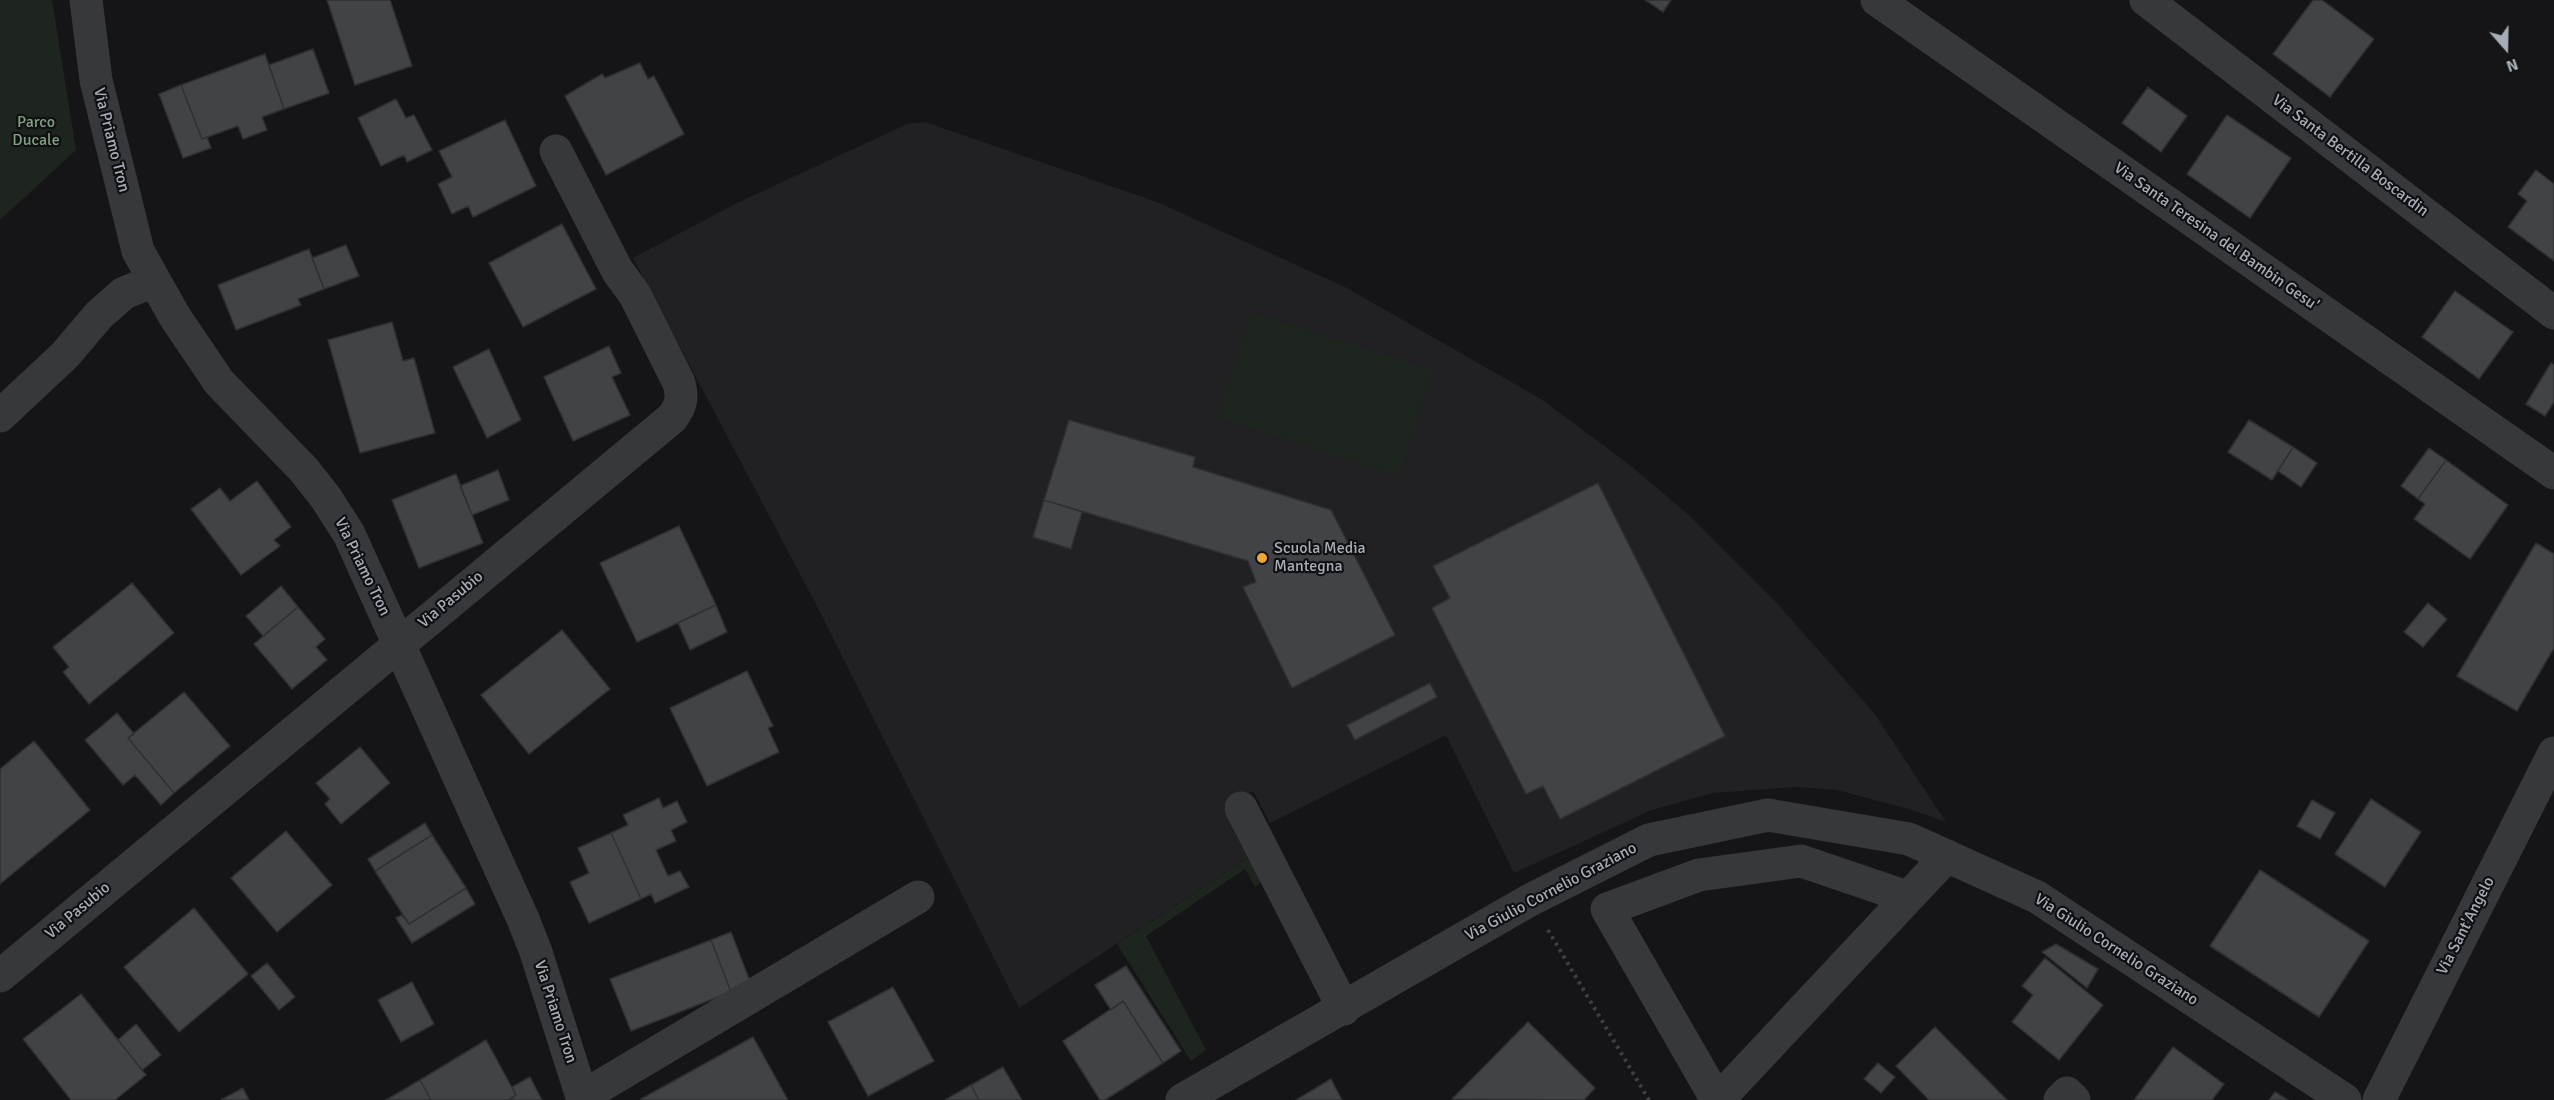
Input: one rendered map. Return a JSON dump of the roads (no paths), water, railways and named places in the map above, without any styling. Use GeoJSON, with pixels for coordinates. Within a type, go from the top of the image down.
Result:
{"type":"FeatureCollection","features":[{"type":"Feature","properties":{"kind":"street","name":"Via Priamo Tron"},"geometry":{"type":"LineString","coordinates":[[86,0],[96,80],[138,251],[193,344],[227,393],[304,470],[326,498],[349,534],[523,920],[536,952],[582,1098],[918,897]]}},
{"type":"Feature","properties":{"kind":"street","name":"Via Santa Teresina del Bambin Gesu'"},"geometry":{"type":"LineString","coordinates":[[1877,0],[2554,473]]}},
{"type":"Feature","properties":{"kind":"street","name":"Via Santa Bertilla Boscardin"},"geometry":{"type":"LineString","coordinates":[[2146,0],[2554,313]]}},
{"type":"Feature","properties":{"kind":"street","name":"Via Pasubio"},"geometry":{"type":"LineString","coordinates":[[0,976],[672,418],[680,408],[683,396],[680,383],[635,295],[617,270],[555,151]]}},
{"type":"Feature","properties":{"kind":"street"},"geometry":{"type":"LineString","coordinates":[[0,416],[65,355],[99,315],[124,293],[154,281]]}},
{"type":"Feature","properties":{"kind":"street","name":"Via Sant'Angelo"},"geometry":{"type":"LineString","coordinates":[[2379,1100],[2554,753]]}},
{"type":"Feature","properties":{"kind":"street"},"geometry":{"type":"LineString","coordinates":[[1241,808],[1344,1009]]}},
{"type":"Feature","properties":{"kind":"street","name":"Via Giulio Cornelio Graziano"},"geometry":{"type":"LineString","coordinates":[[1182,1100],[1344,1009],[1530,900],[1649,840],[1768,815],[1909,839],[2037,897],[2345,1100]]}},
{"type":"Feature","properties":{"kind":"street"},"geometry":{"type":"LineString","coordinates":[[1907,897],[1801,861],[1699,875],[1607,909],[1718,1100],[1947,856]]}},
{"type":"Feature","properties":{"kind":"street"},"geometry":{"type":"LineString","coordinates":[[2060,1100],[2067,1094],[2074,1100]]}},
{"type":"Feature","properties":{"kind":"place","name":"Scuola Media Mantegna"},"geometry":{"type":"Point","coordinates":[1262,558]}},
{"type":"Feature","properties":{"kind":"park label","name":"Parco Ducale"},"geometry":{"type":"Point","coordinates":[36,132]}}]}
